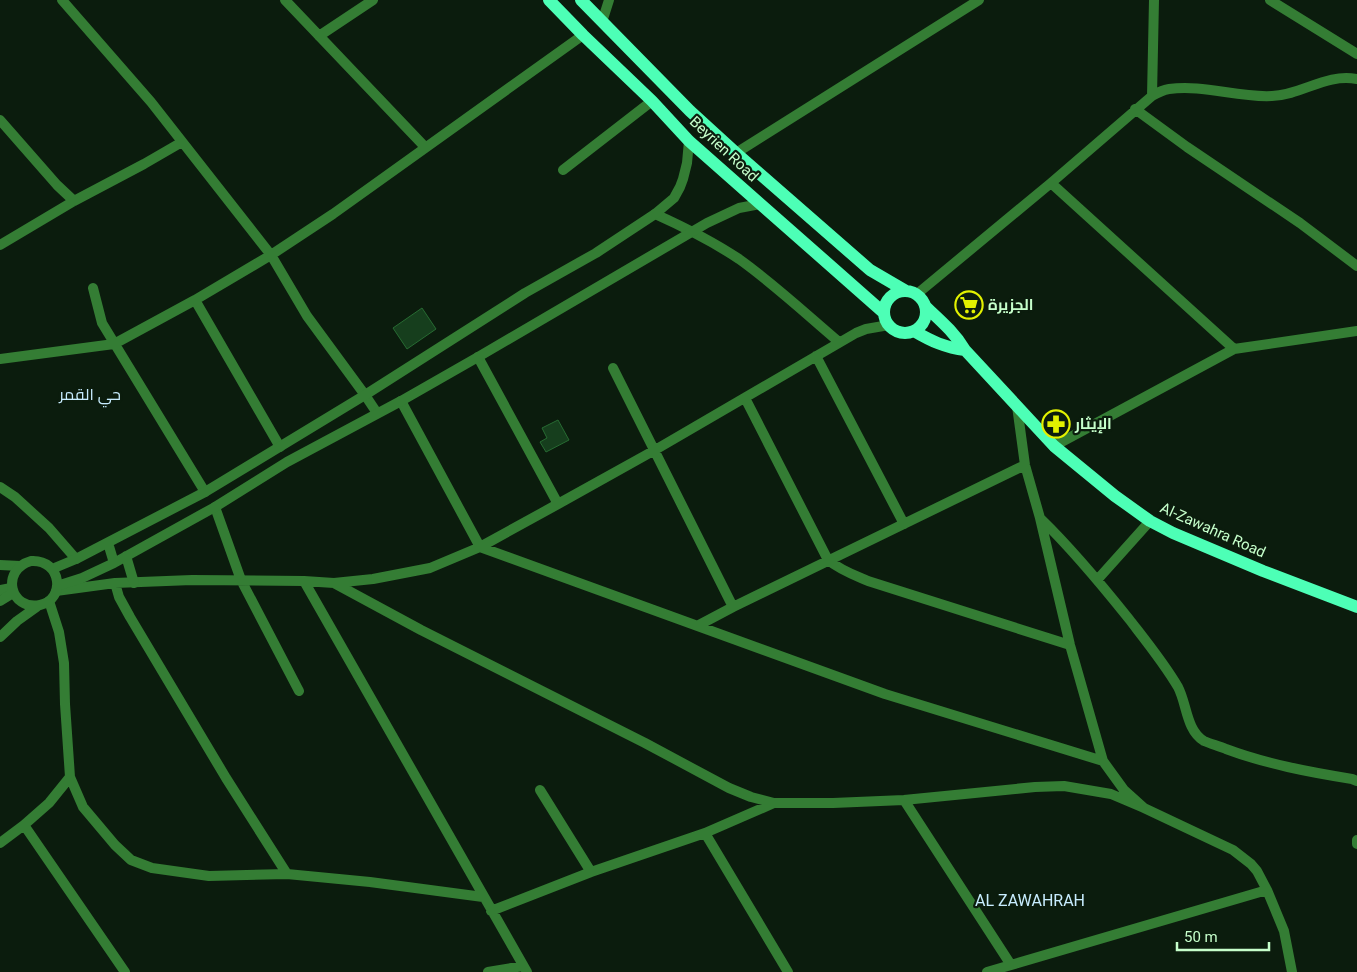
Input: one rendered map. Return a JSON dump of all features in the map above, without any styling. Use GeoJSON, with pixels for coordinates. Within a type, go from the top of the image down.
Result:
{"type":"FeatureCollection","features":[{"type":"Feature","properties":{"kind":"main road","name":"Beyrien Road"},"geometry":{"type":"LineString","coordinates":[[549,0],[688,140],[886,319]]}},
{"type":"Feature","properties":{"kind":"main road","name":"Beyrien Road"},"geometry":{"type":"LineString","coordinates":[[581,0],[690,111],[838,244],[870,270],[911,292]]}},
{"type":"Feature","properties":{"kind":"main road"},"geometry":{"type":"LineString","coordinates":[[911,292],[923,300],[926,307],[926,319],[914,332],[907,333],[900,333],[894,330],[886,319],[884,308],[890,297],[894,294],[911,292]]}},
{"type":"Feature","properties":{"kind":"main road","name":"Al-Zawahra Road"},"geometry":{"type":"LineString","coordinates":[[926,307],[949,328],[965,350],[1054,446],[1115,496],[1150,521],[1174,534],[1357,607]]}},
{"type":"Feature","properties":{"kind":"main road"},"geometry":{"type":"LineString","coordinates":[[914,332],[942,345],[965,350]]}},
{"type":"Feature","properties":{"kind":"street"},"geometry":{"type":"LineString","coordinates":[[62,0],[151,102],[270,256],[307,316],[377,413]]}},
{"type":"Feature","properties":{"kind":"street"},"geometry":{"type":"LineString","coordinates":[[285,0],[425,147]]}},
{"type":"Feature","properties":{"kind":"street"},"geometry":{"type":"LineString","coordinates":[[320,36],[373,0]]}},
{"type":"Feature","properties":{"kind":"street"},"geometry":{"type":"LineString","coordinates":[[602,22],[609,0]]}},
{"type":"Feature","properties":{"kind":"street"},"geometry":{"type":"LineString","coordinates":[[736,153],[979,0]]}},
{"type":"Feature","properties":{"kind":"street"},"geometry":{"type":"LineString","coordinates":[[1152,96],[1154,0]]}},
{"type":"Feature","properties":{"kind":"street"},"geometry":{"type":"LineString","coordinates":[[1270,0],[1357,54]]}},
{"type":"Feature","properties":{"kind":"street"},"geometry":{"type":"LineString","coordinates":[[0,359],[114,344],[195,300],[270,256],[333,214],[583,35]]}},
{"type":"Feature","properties":{"kind":"street"},"geometry":{"type":"LineString","coordinates":[[911,292],[1051,183],[1152,96],[1169,89],[1196,89],[1244,95],[1273,96],[1288,94],[1335,78],[1348,77],[1357,79]]}},
{"type":"Feature","properties":{"kind":"street"},"geometry":{"type":"LineString","coordinates":[[563,170],[652,102]]}},
{"type":"Feature","properties":{"kind":"street"},"geometry":{"type":"LineString","coordinates":[[1135,109],[1187,147],[1300,223],[1357,266]]}},
{"type":"Feature","properties":{"kind":"street"},"geometry":{"type":"LineString","coordinates":[[0,120],[57,185],[74,201]]}},
{"type":"Feature","properties":{"kind":"street"},"geometry":{"type":"LineString","coordinates":[[52,569],[108,543],[204,492],[365,395],[525,293],[596,253],[655,214],[674,198],[684,179],[688,163],[688,140]]}},
{"type":"Feature","properties":{"kind":"street"},"geometry":{"type":"LineString","coordinates":[[0,246],[74,201],[182,142]]}},
{"type":"Feature","properties":{"kind":"street"},"geometry":{"type":"LineString","coordinates":[[1051,183],[1234,350]]}},
{"type":"Feature","properties":{"kind":"street"},"geometry":{"type":"LineString","coordinates":[[56,588],[114,563],[215,507],[287,462],[478,357],[707,222],[739,208],[760,204]]}},
{"type":"Feature","properties":{"kind":"street"},"geometry":{"type":"LineString","coordinates":[[655,214],[694,231],[738,259],[760,275],[839,342]]}},
{"type":"Feature","properties":{"kind":"street"},"geometry":{"type":"LineString","coordinates":[[93,288],[102,322],[204,492]]}},
{"type":"Feature","properties":{"kind":"street"},"geometry":{"type":"LineString","coordinates":[[195,300],[280,447]]}},
{"type":"Feature","properties":{"kind":"street"},"geometry":{"type":"LineString","coordinates":[[56,588],[115,583],[192,580],[334,583],[373,579],[430,568],[480,546],[558,504],[655,450],[839,342],[886,319]]}},
{"type":"Feature","properties":{"kind":"street"},"geometry":{"type":"LineString","coordinates":[[1054,446],[1234,350],[1357,331]]}},
{"type":"Feature","properties":{"kind":"street"},"geometry":{"type":"LineString","coordinates":[[816,356],[904,524]]}},
{"type":"Feature","properties":{"kind":"street"},"geometry":{"type":"LineString","coordinates":[[478,357],[558,504]]}},
{"type":"Feature","properties":{"kind":"street"},"geometry":{"type":"LineString","coordinates":[[613,368],[733,607]]}},
{"type":"Feature","properties":{"kind":"street"},"geometry":{"type":"LineString","coordinates":[[745,398],[828,560],[842,570],[868,581],[1070,645]]}},
{"type":"Feature","properties":{"kind":"street"},"geometry":{"type":"LineString","coordinates":[[401,401],[480,546],[885,694],[1103,761]]}},
{"type":"Feature","properties":{"kind":"street"},"geometry":{"type":"LineString","coordinates":[[1016,406],[1025,465],[1040,518],[1070,645],[1103,761],[1124,790],[1144,808]]}},
{"type":"Feature","properties":{"kind":"street"},"geometry":{"type":"LineString","coordinates":[[699,625],[828,560],[1025,465]]}},
{"type":"Feature","properties":{"kind":"street"},"geometry":{"type":"LineString","coordinates":[[0,486],[49,528],[76,559]]}},
{"type":"Feature","properties":{"kind":"street"},"geometry":{"type":"LineString","coordinates":[[215,507],[240,580],[299,691]]}},
{"type":"Feature","properties":{"kind":"street"},"geometry":{"type":"LineString","coordinates":[[1040,518],[1063,540],[1098,579],[1145,639],[1172,676],[1182,694],[1191,725],[1204,741],[1247,756],[1357,781]]}},
{"type":"Feature","properties":{"kind":"street"},"geometry":{"type":"LineString","coordinates":[[1098,579],[1150,521]]}},
{"type":"Feature","properties":{"kind":"street"},"geometry":{"type":"LineString","coordinates":[[108,543],[114,563]]}},
{"type":"Feature","properties":{"kind":"street"},"geometry":{"type":"LineString","coordinates":[[126,556],[134,582]]}},
{"type":"Feature","properties":{"kind":"street"},"geometry":{"type":"LineString","coordinates":[[0,601],[12,590],[13,575],[25,562],[42,562],[52,569],[55,574],[56,588],[49,601],[38,606],[17,621],[0,637]]}},
{"type":"Feature","properties":{"kind":"street"},"geometry":{"type":"LineString","coordinates":[[0,565],[20,566]]}},
{"type":"Feature","properties":{"kind":"street"},"geometry":{"type":"LineString","coordinates":[[304,581],[525,969],[488,972]]}},
{"type":"Feature","properties":{"kind":"street"},"geometry":{"type":"LineString","coordinates":[[115,583],[119,597],[130,617],[226,778],[287,874]]}},
{"type":"Feature","properties":{"kind":"street"},"geometry":{"type":"LineString","coordinates":[[334,583],[430,635],[645,743],[729,788],[751,797],[774,803],[833,803],[904,800],[1034,787],[1064,786],[1111,794],[1233,850],[1251,864],[1267,890],[1284,931],[1292,972]]}},
{"type":"Feature","properties":{"kind":"street"},"geometry":{"type":"LineString","coordinates":[[0,590],[12,590],[25,603],[31,606],[38,606]]}},
{"type":"Feature","properties":{"kind":"street"},"geometry":{"type":"LineString","coordinates":[[49,601],[60,632],[64,663],[70,776],[84,807],[115,845],[131,860],[152,868],[209,876],[287,874],[370,882],[483,897]]}},
{"type":"Feature","properties":{"kind":"street"},"geometry":{"type":"LineString","coordinates":[[0,843],[49,803],[70,776]]}},
{"type":"Feature","properties":{"kind":"street"},"geometry":{"type":"LineString","coordinates":[[540,790],[591,872]]}},
{"type":"Feature","properties":{"kind":"street"},"geometry":{"type":"LineString","coordinates":[[904,800],[1011,966]]}},
{"type":"Feature","properties":{"kind":"street"},"geometry":{"type":"LineString","coordinates":[[492,911],[591,872],[705,834],[774,803]]}},
{"type":"Feature","properties":{"kind":"street"},"geometry":{"type":"LineString","coordinates":[[24,825],[125,972]]}},
{"type":"Feature","properties":{"kind":"street"},"geometry":{"type":"LineString","coordinates":[[705,834],[788,972]]}},
{"type":"Feature","properties":{"kind":"street"},"geometry":{"type":"LineString","coordinates":[[987,972],[1267,890]]}},
{"type":"Feature","properties":{"kind":"building"},"geometry":{"type":"Polygon","coordinates":[[[422,308],[436,329],[407,349],[393,328],[422,308]]]}},
{"type":"Feature","properties":{"kind":"building"},"geometry":{"type":"Polygon","coordinates":[[[558,420],[569,440],[546,452],[540,442],[547,438],[542,428],[558,420]]]}},
{"type":"Feature","properties":{"kind":"place","name":"الجزيرة"},"geometry":{"type":"Point","coordinates":[969,305]}},
{"type":"Feature","properties":{"kind":"place","name":"الإيثار"},"geometry":{"type":"Point","coordinates":[1056,424]}},
{"type":"Feature","properties":{"kind":"district","name":"حي القمر"},"geometry":{"type":"Point","coordinates":[90,394]}},
{"type":"Feature","properties":{"kind":"district","name":"AL ZAWAHRAH"},"geometry":{"type":"Point","coordinates":[1030,900]}}]}
